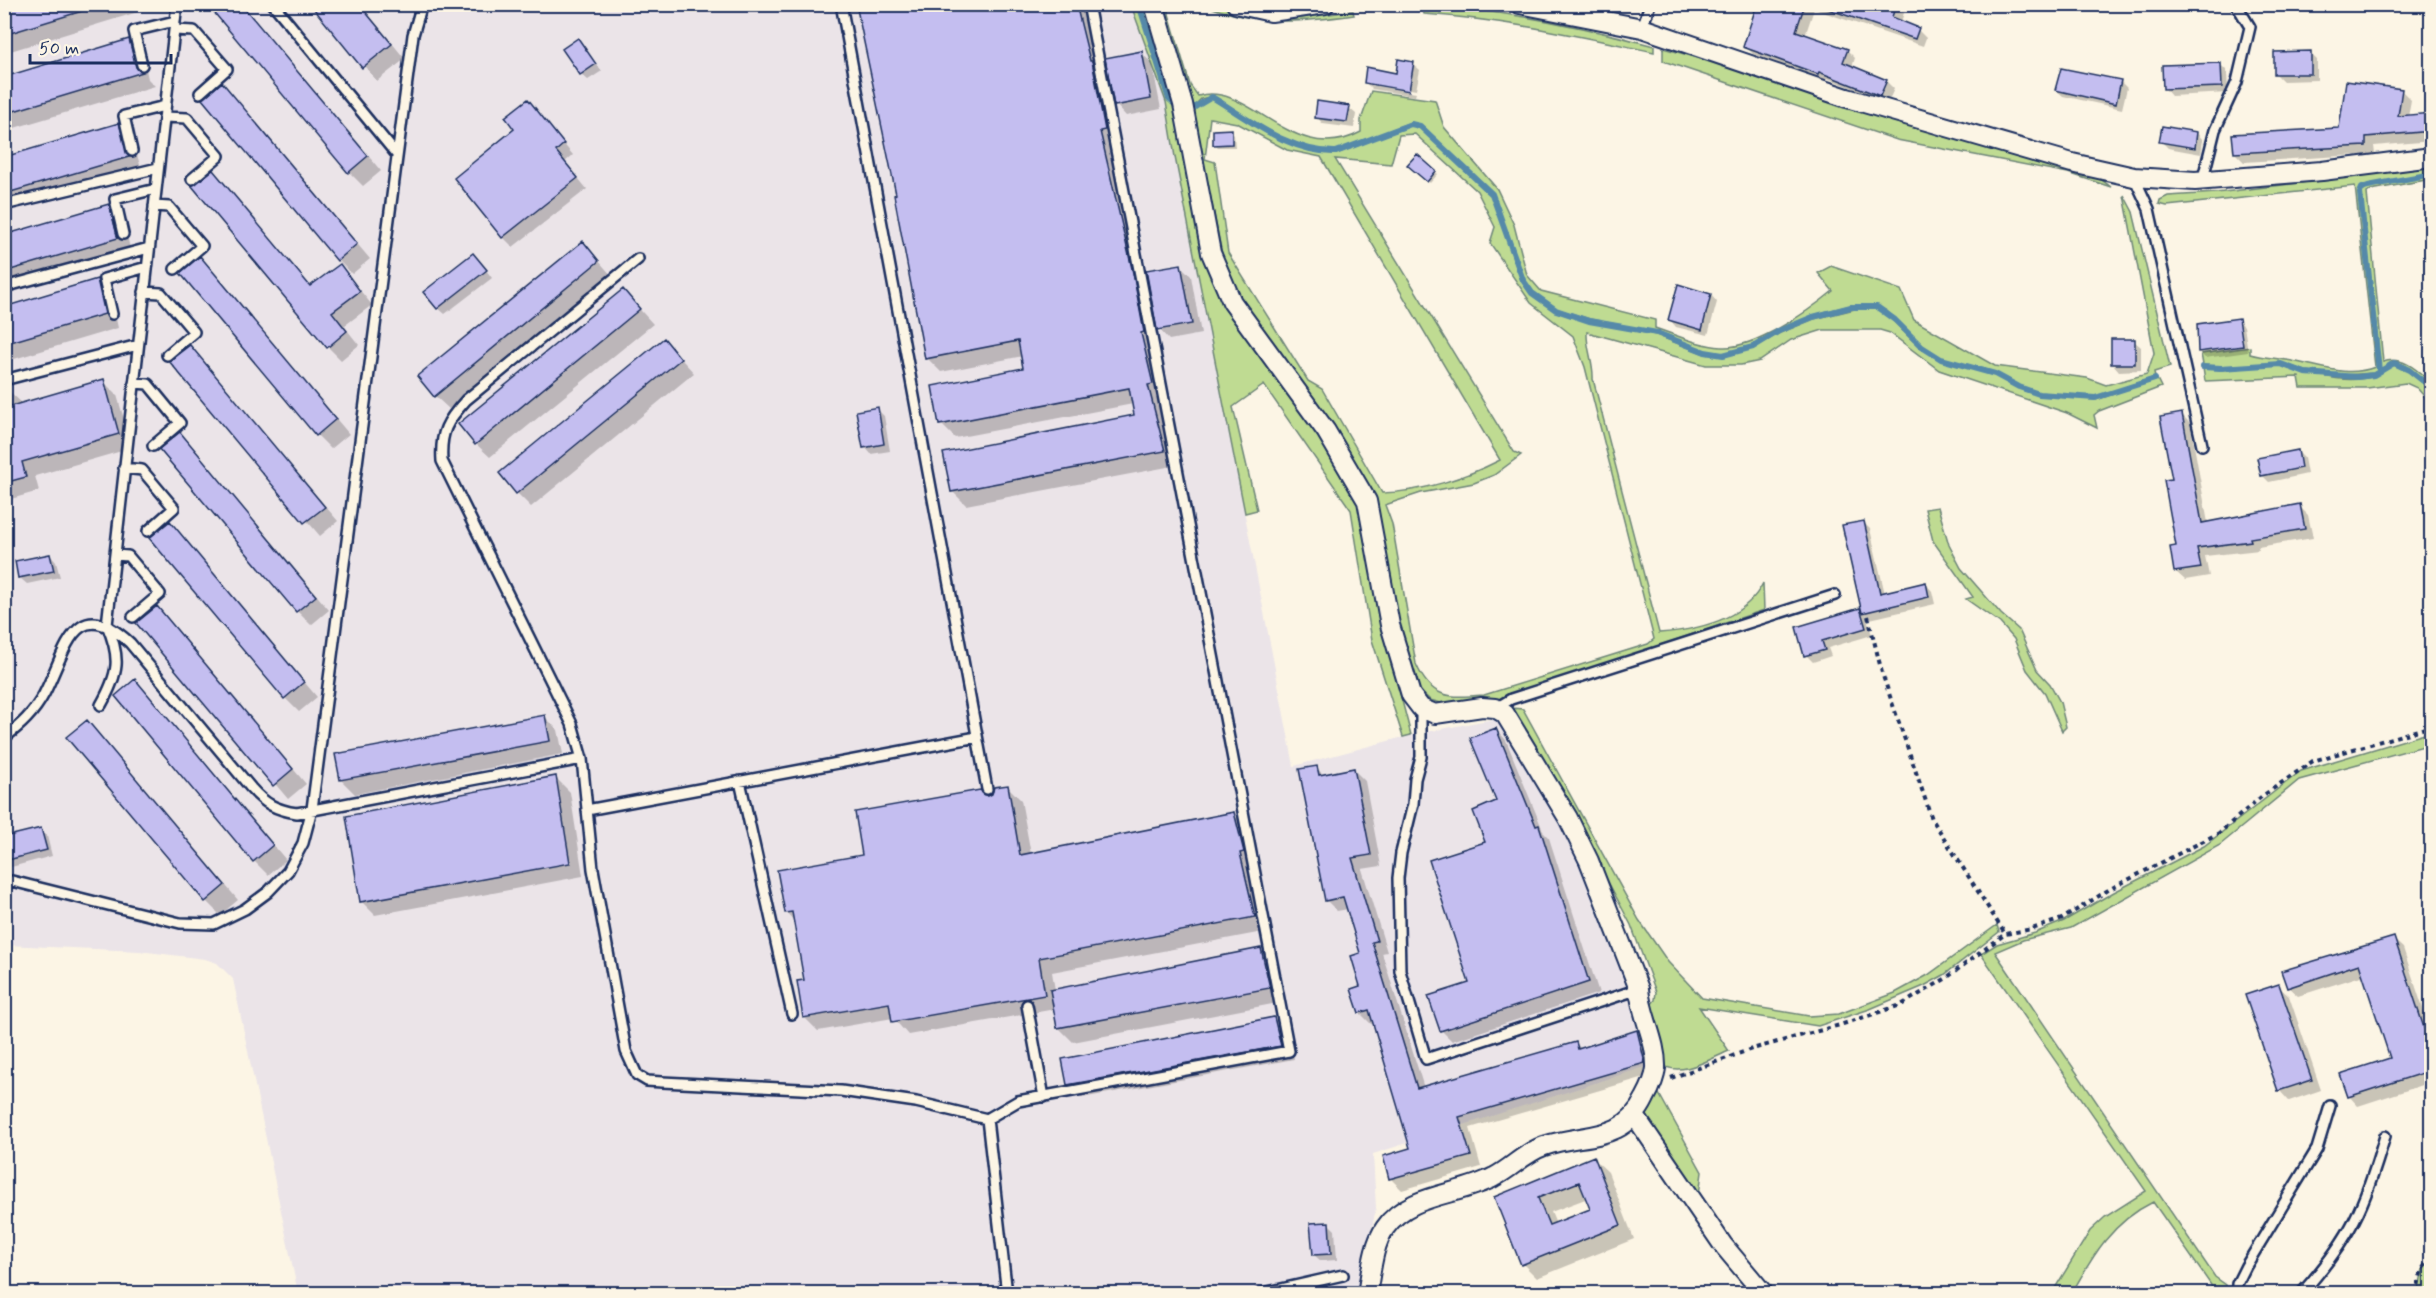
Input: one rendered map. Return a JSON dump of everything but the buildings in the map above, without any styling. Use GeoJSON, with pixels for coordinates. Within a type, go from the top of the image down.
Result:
{"type":"FeatureCollection","features":[{"type":"Feature","properties":{"kind":"street"},"geometry":{"type":"LineString","coordinates":[[1154,4],[1183,104],[1211,253],[1232,302],[1326,431],[1367,501],[1392,634],[1408,687],[1420,708],[1435,714],[1482,707],[1496,708],[1505,714],[1568,818],[1607,903],[1639,989],[1641,1009],[1654,1053],[1654,1079],[1635,1116],[1618,1129],[1545,1145],[1523,1156],[1495,1177],[1405,1207],[1384,1229],[1377,1247],[1367,1293]]}},
{"type":"Feature","properties":{"kind":"street"},"geometry":{"type":"LineString","coordinates":[[1236,4],[1271,12],[1325,4]]}},
{"type":"Feature","properties":{"kind":"street"},"geometry":{"type":"LineString","coordinates":[[1520,4],[1642,28],[1847,98],[2072,163],[2134,177],[2195,181],[2322,171],[2432,157]]}},
{"type":"Feature","properties":{"kind":"street"},"geometry":{"type":"LineString","coordinates":[[1635,1116],[1724,1245],[1764,1293]]}},
{"type":"Feature","properties":{"kind":"lane"},"geometry":{"type":"LineString","coordinates":[[101,705],[116,671],[117,648],[107,625],[177,4]]}},
{"type":"Feature","properties":{"kind":"lane"},"geometry":{"type":"LineString","coordinates":[[273,4],[397,154]]}},
{"type":"Feature","properties":{"kind":"lane"},"geometry":{"type":"LineString","coordinates":[[4,884],[12,881],[180,923],[214,924],[245,909],[268,892],[288,871],[303,843],[312,809],[413,35],[422,4]]}},
{"type":"Feature","properties":{"kind":"lane"},"geometry":{"type":"LineString","coordinates":[[841,4],[987,789]]}},
{"type":"Feature","properties":{"kind":"lane"},"geometry":{"type":"LineString","coordinates":[[638,259],[466,400],[450,418],[440,440],[442,461],[572,724],[582,759],[593,869],[606,946],[626,1051],[637,1076],[647,1081],[841,1091],[916,1102],[987,1119],[1018,1101],[1289,1051],[1088,4]]}},
{"type":"Feature","properties":{"kind":"lane"},"geometry":{"type":"LineString","coordinates":[[1642,28],[1650,4]]}},
{"type":"Feature","properties":{"kind":"lane"},"geometry":{"type":"LineString","coordinates":[[2195,181],[2204,174],[2215,130],[2241,65],[2250,27],[2236,4]]}},
{"type":"Feature","properties":{"kind":"lane"},"geometry":{"type":"LineString","coordinates":[[142,65],[134,31],[175,26],[194,31],[226,69],[200,93]]}},
{"type":"Feature","properties":{"kind":"lane"},"geometry":{"type":"LineString","coordinates":[[132,151],[124,116],[165,106]]}},
{"type":"Feature","properties":{"kind":"lane"},"geometry":{"type":"LineString","coordinates":[[164,117],[187,118],[219,156],[192,179]]}},
{"type":"Feature","properties":{"kind":"lane"},"geometry":{"type":"LineString","coordinates":[[4,205],[158,168]]}},
{"type":"Feature","properties":{"kind":"lane"},"geometry":{"type":"LineString","coordinates":[[2134,177],[2149,209],[2202,445]]}},
{"type":"Feature","properties":{"kind":"lane"},"geometry":{"type":"LineString","coordinates":[[123,234],[115,199],[156,189]]}},
{"type":"Feature","properties":{"kind":"lane"},"geometry":{"type":"LineString","coordinates":[[154,206],[169,207],[202,246],[175,269]]}},
{"type":"Feature","properties":{"kind":"lane"},"geometry":{"type":"LineString","coordinates":[[4,286],[149,248]]}},
{"type":"Feature","properties":{"kind":"lane"},"geometry":{"type":"LineString","coordinates":[[112,314],[104,279],[147,267]]}},
{"type":"Feature","properties":{"kind":"lane"},"geometry":{"type":"LineString","coordinates":[[144,292],[161,293],[194,332],[167,355]]}},
{"type":"Feature","properties":{"kind":"lane"},"geometry":{"type":"LineString","coordinates":[[4,380],[138,345]]}},
{"type":"Feature","properties":{"kind":"lane"},"geometry":{"type":"LineString","coordinates":[[134,383],[147,384],[180,423],[153,446]]}},
{"type":"Feature","properties":{"kind":"lane"},"geometry":{"type":"LineString","coordinates":[[124,468],[142,470],[174,508],[148,531]]}},
{"type":"Feature","properties":{"kind":"lane"},"geometry":{"type":"LineString","coordinates":[[115,555],[128,556],[160,594],[133,617]]}},
{"type":"Feature","properties":{"kind":"lane"},"geometry":{"type":"LineString","coordinates":[[1496,708],[1511,699],[1835,594]]}},
{"type":"Feature","properties":{"kind":"lane"},"geometry":{"type":"LineString","coordinates":[[4,738],[26,721],[44,695],[68,639],[87,623],[113,627],[130,644],[264,803],[280,811],[297,813],[582,759]]}},
{"type":"Feature","properties":{"kind":"lane"},"geometry":{"type":"LineString","coordinates":[[1420,708],[1421,756],[1415,779],[1413,804],[1401,853],[1398,890],[1400,971],[1426,1059],[1639,989]]}},
{"type":"Feature","properties":{"kind":"lane"},"geometry":{"type":"LineString","coordinates":[[587,810],[977,737]]}},
{"type":"Feature","properties":{"kind":"lane"},"geometry":{"type":"LineString","coordinates":[[740,781],[792,1014]]}},
{"type":"Feature","properties":{"kind":"lane"},"geometry":{"type":"LineString","coordinates":[[1027,1005],[1044,1097]]}},
{"type":"Feature","properties":{"kind":"lane"},"geometry":{"type":"LineString","coordinates":[[2237,1293],[2237,1284],[2246,1266],[2317,1149],[2331,1106]]}},
{"type":"Feature","properties":{"kind":"lane"},"geometry":{"type":"LineString","coordinates":[[987,1119],[1006,1293]]}},
{"type":"Feature","properties":{"kind":"lane"},"geometry":{"type":"LineString","coordinates":[[2301,1293],[2326,1265],[2360,1212],[2385,1136]]}},
{"type":"Feature","properties":{"kind":"lane"},"geometry":{"type":"LineString","coordinates":[[1259,1293],[1343,1275]]}},
{"type":"Feature","properties":{"kind":"path"},"geometry":{"type":"LineString","coordinates":[[1868,616],[1882,673],[1932,819],[2004,934]]}},
{"type":"Feature","properties":{"kind":"path"},"geometry":{"type":"LineString","coordinates":[[1654,1079],[1674,1078],[1752,1049],[1850,1022],[1900,1005],[1946,979],[2004,934],[2032,929],[2062,919],[2110,889],[2192,848],[2219,832],[2261,797],[2313,761],[2432,726]]}},
{"type":"Feature","properties":{"kind":"path"},"geometry":{"type":"LineString","coordinates":[[2416,1293],[2422,1269],[2432,1258]]}},
{"type":"Feature","properties":{"kind":"shaded area"},"geometry":{"type":"Polygon","coordinates":[[[5,5],[1131,5],[1166,102],[1294,766],[1411,735],[1498,718],[1546,785],[1603,902],[1651,1065],[1373,1154],[1376,1208],[1359,1293],[298,1293],[233,979],[217,963],[205,959],[139,951],[5,945],[5,5]]]}},
{"type":"Feature","properties":{"kind":"green space"},"geometry":{"type":"Polygon","coordinates":[[[1131,5],[1138,5],[1169,99],[1178,108],[1170,98],[1140,5],[1150,5],[1181,106],[1211,276],[1361,501],[1379,613],[1411,735],[1403,737],[1372,640],[1351,510],[1264,385],[1233,407],[1257,510],[1245,513],[1166,102],[1131,5]]]}},
{"type":"Feature","properties":{"kind":"green space"},"geometry":{"type":"Polygon","coordinates":[[[1165,5],[1170,5],[1169,14],[1190,85],[1198,96],[1217,94],[1236,100],[1293,133],[1314,140],[1337,140],[1361,132],[1361,120],[1371,91],[1435,100],[1444,127],[1497,189],[1514,225],[1527,275],[1541,291],[1655,320],[1655,328],[1705,345],[1722,347],[1749,342],[1796,318],[1833,291],[1818,273],[1831,266],[1901,290],[1914,320],[1995,366],[2087,378],[2106,385],[2147,374],[2154,353],[2124,195],[2133,212],[2170,367],[2154,372],[2155,377],[2095,397],[2040,393],[2019,386],[1996,373],[1942,358],[1922,346],[1887,311],[1877,306],[1851,305],[1824,312],[1779,330],[1753,346],[1723,354],[1705,351],[1657,332],[1590,319],[1557,309],[1533,292],[1524,279],[1493,193],[1421,125],[1411,122],[1336,151],[1319,150],[1303,146],[1271,132],[1213,96],[1201,99],[1194,106],[1182,75],[1165,5]]]}},
{"type":"Feature","properties":{"kind":"green space"},"geometry":{"type":"Polygon","coordinates":[[[1204,5],[1273,19],[1303,18],[1353,11],[1354,15],[1296,21],[1261,20],[1204,5]]]}},
{"type":"Feature","properties":{"kind":"green space"},"geometry":{"type":"Polygon","coordinates":[[[1423,6],[1480,11],[1569,25],[1654,46],[1654,52],[1511,24],[1424,14],[1423,6]]]}},
{"type":"Feature","properties":{"kind":"green space"},"geometry":{"type":"Polygon","coordinates":[[[1663,48],[1977,145],[2083,170],[2111,187],[2068,173],[1897,140],[1663,61],[1663,48]]]}},
{"type":"Feature","properties":{"kind":"green space"},"geometry":{"type":"Polygon","coordinates":[[[1212,99],[1271,135],[1319,152],[1336,154],[1411,125],[1420,127],[1491,195],[1521,280],[1531,294],[1556,311],[1589,322],[1656,335],[1705,354],[1723,356],[1754,348],[1780,333],[1814,319],[1863,307],[1885,313],[1913,341],[1941,360],[1995,375],[2018,388],[2039,395],[2096,400],[2157,379],[2161,387],[2099,411],[2094,415],[2097,428],[2067,413],[1939,370],[1890,333],[1880,330],[1823,330],[1791,340],[1760,361],[1741,365],[1706,365],[1587,332],[1593,379],[1659,633],[1704,626],[1719,621],[1745,606],[1763,583],[1764,610],[1492,702],[1441,703],[1430,700],[1418,689],[1404,652],[1384,545],[1232,285],[1222,254],[1194,114],[1198,106],[1212,99]],[[1210,118],[1205,159],[1215,162],[1228,253],[1308,381],[1322,389],[1382,493],[1412,490],[1442,483],[1500,460],[1321,157],[1287,150],[1237,123],[1210,118]],[[1415,134],[1399,135],[1391,164],[1335,159],[1514,452],[1521,455],[1494,475],[1474,483],[1421,493],[1385,505],[1392,524],[1416,664],[1422,676],[1428,684],[1442,694],[1484,695],[1648,644],[1654,639],[1585,367],[1573,336],[1531,303],[1490,243],[1495,227],[1477,191],[1415,134]]]}},
{"type":"Feature","properties":{"kind":"green space"},"geometry":{"type":"Polygon","coordinates":[[[2431,167],[2431,173],[2363,186],[2359,192],[2379,370],[2373,373],[2344,375],[2306,371],[2281,363],[2221,367],[2203,365],[2201,354],[2250,347],[2250,354],[2334,370],[2354,371],[2375,367],[2355,186],[2167,206],[2159,204],[2160,200],[2168,196],[2216,193],[2431,167]]]}},
{"type":"Feature","properties":{"kind":"green space"},"geometry":{"type":"Polygon","coordinates":[[[2431,175],[2431,179],[2371,190],[2367,193],[2383,362],[2397,360],[2409,365],[2431,382],[2431,386],[2410,369],[2395,362],[2380,369],[2361,193],[2367,187],[2431,175]]]}},
{"type":"Feature","properties":{"kind":"green space"},"geometry":{"type":"Polygon","coordinates":[[[2281,365],[2327,377],[2363,379],[2379,374],[2394,365],[2409,371],[2431,390],[2431,404],[2417,388],[2406,383],[2367,388],[2301,388],[2299,377],[2205,381],[2203,368],[2221,370],[2281,365]]]}},
{"type":"Feature","properties":{"kind":"green space"},"geometry":{"type":"Polygon","coordinates":[[[1938,507],[1949,545],[1961,568],[2001,614],[2019,630],[2037,670],[2050,684],[2060,702],[2066,727],[2062,731],[2045,693],[2027,670],[2014,639],[2000,623],[1966,599],[1973,597],[1933,541],[1925,509],[1938,507]]]}},
{"type":"Feature","properties":{"kind":"green space"},"geometry":{"type":"Polygon","coordinates":[[[1511,708],[1523,709],[1639,920],[1668,962],[1702,998],[1809,1016],[1839,1014],[1895,993],[1928,975],[1997,925],[1999,932],[1944,975],[1924,986],[1870,1009],[1818,1026],[1699,1007],[1729,1051],[1694,1066],[1676,1069],[1667,1067],[1660,1063],[1646,1011],[1655,1000],[1656,992],[1631,925],[1545,763],[1511,708]]]}},
{"type":"Feature","properties":{"kind":"green space"},"geometry":{"type":"Polygon","coordinates":[[[2431,732],[2431,744],[2299,780],[2220,845],[2071,928],[2023,940],[1995,952],[2215,1277],[2226,1285],[2227,1293],[2213,1293],[2211,1285],[2153,1202],[2126,1219],[2105,1241],[2072,1293],[2052,1293],[2090,1231],[2105,1217],[2146,1191],[1981,954],[1997,944],[2035,933],[2064,921],[2114,892],[2204,846],[2301,771],[2431,732]]]}},
{"type":"Feature","properties":{"kind":"green space"},"geometry":{"type":"Polygon","coordinates":[[[1658,1092],[1702,1172],[1698,1202],[1644,1114],[1658,1092]]]}},
{"type":"Feature","properties":{"kind":"green space"},"geometry":{"type":"Polygon","coordinates":[[[2431,1260],[2431,1293],[2418,1293],[2423,1269],[2431,1260]]]}},
{"type":"Feature","properties":{"kind":"waterway"},"geometry":{"type":"LineString","coordinates":[[1139,4],[1169,99],[1178,107]]}},
{"type":"Feature","properties":{"kind":"waterway"},"geometry":{"type":"LineString","coordinates":[[1195,107],[1212,97],[1271,134],[1319,151],[1336,152],[1411,124],[1420,126],[1492,194],[1523,280],[1532,293],[1556,310],[1589,321],[1657,333],[1705,352],[1723,355],[1753,347],[1779,331],[1813,317],[1851,307],[1877,307],[1895,320],[1922,347],[1941,359],[1995,374],[2019,387],[2039,394],[2095,398],[2155,379]]}},
{"type":"Feature","properties":{"kind":"waterway"},"geometry":{"type":"LineString","coordinates":[[2379,371],[2360,193],[2362,188],[2368,186],[2432,174]]}},
{"type":"Feature","properties":{"kind":"waterway"},"geometry":{"type":"LineString","coordinates":[[2203,367],[2281,364],[2305,373],[2357,377],[2374,375],[2394,363],[2409,370],[2432,388]]}}]}
